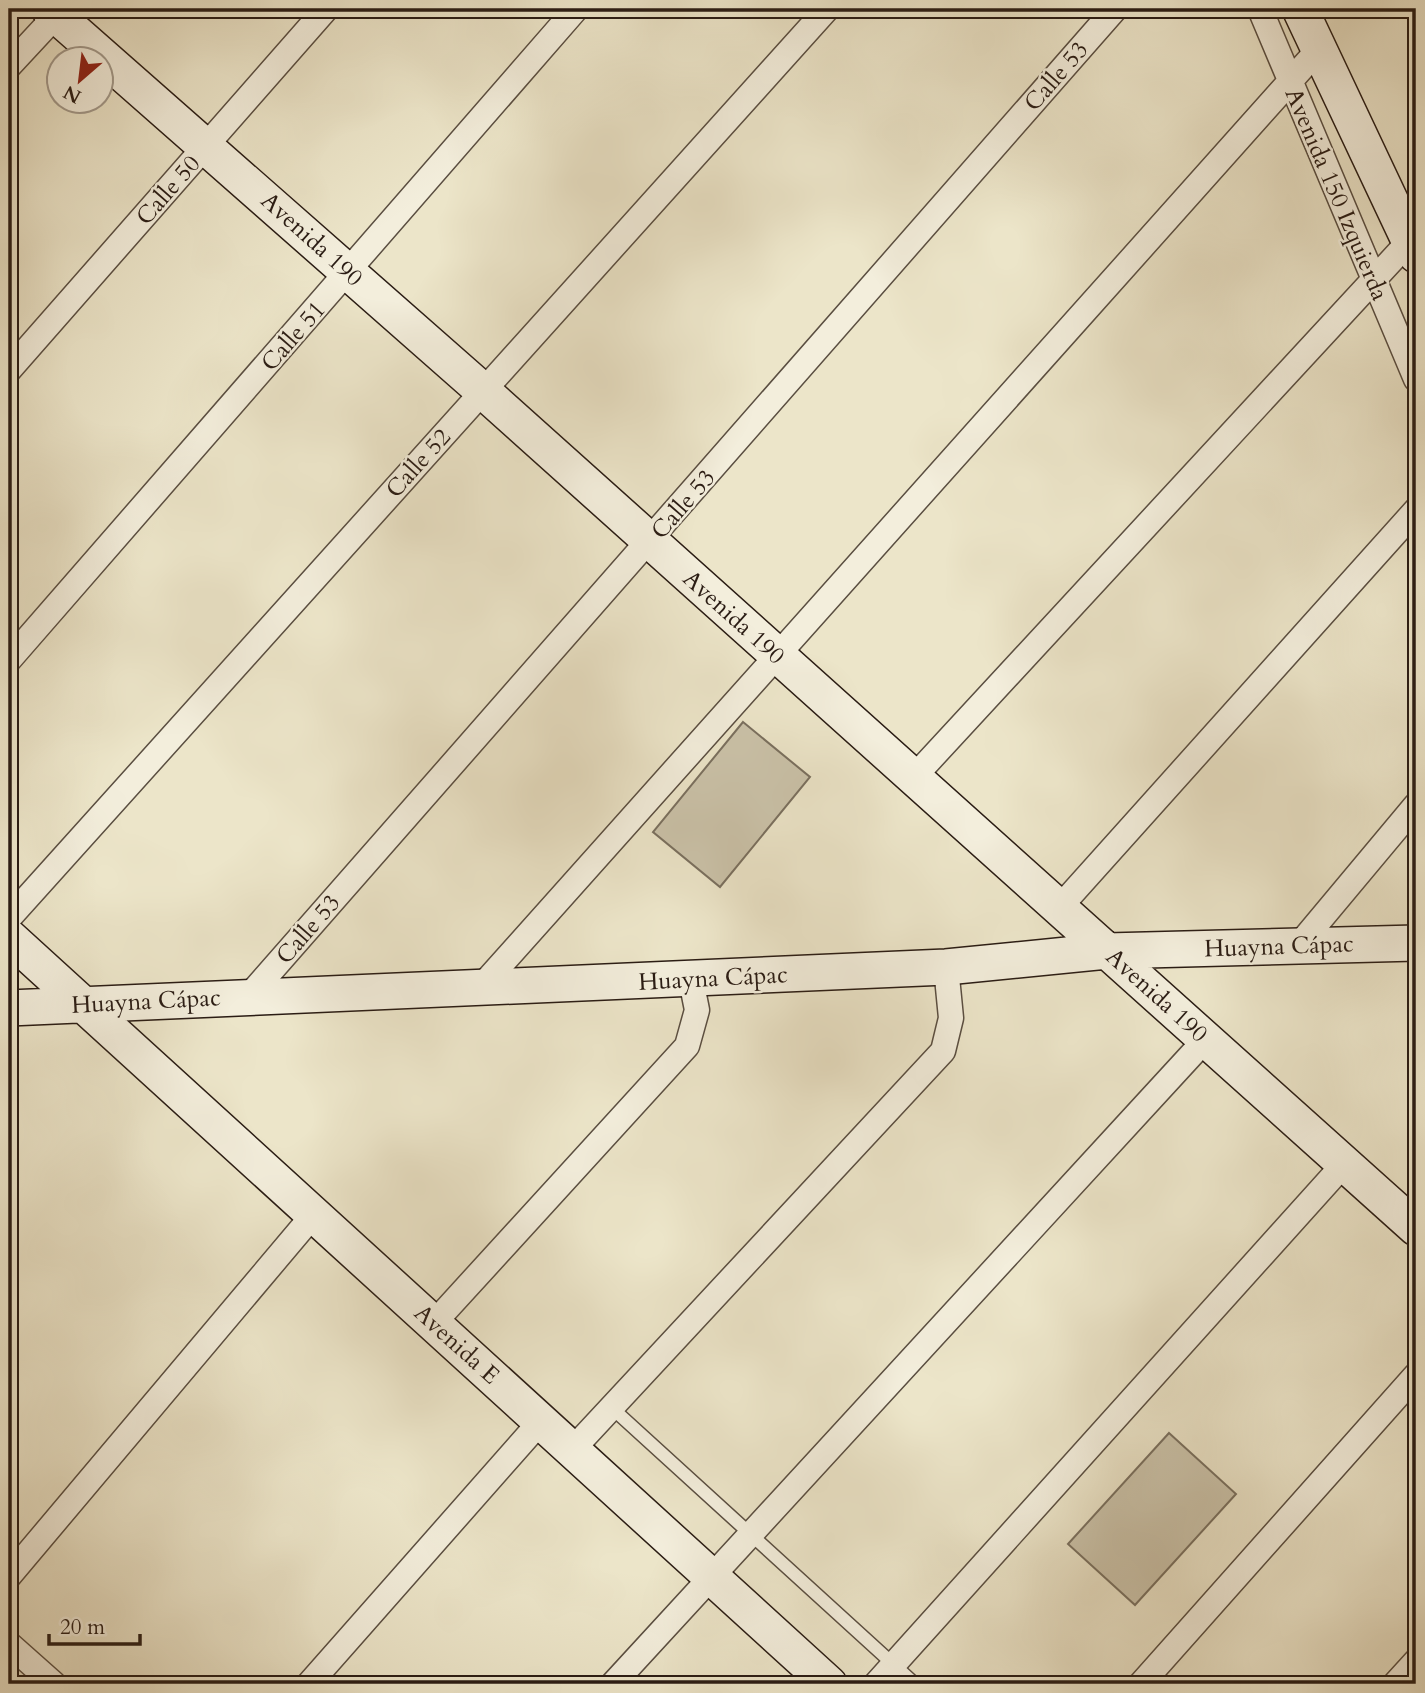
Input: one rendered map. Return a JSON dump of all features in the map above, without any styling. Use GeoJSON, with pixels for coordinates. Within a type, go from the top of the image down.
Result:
{"type":"FeatureCollection","features":[{"type":"Feature","properties":{"kind":"street","name":"Calle 50"},"geometry":{"type":"LineString","coordinates":[[9,370],[326,9]]}},
{"type":"Feature","properties":{"kind":"street","name":"Calle 51"},"geometry":{"type":"LineString","coordinates":[[9,660],[576,9]]}},
{"type":"Feature","properties":{"kind":"street","name":"Calle 52"},"geometry":{"type":"LineString","coordinates":[[9,918],[827,9]]}},
{"type":"Feature","properties":{"kind":"street","name":"Calle 53"},"geometry":{"type":"LineString","coordinates":[[249,996],[1115,9]]}},
{"type":"Feature","properties":{"kind":"street","name":"Avenida 150 Izquierda"},"geometry":{"type":"LineString","coordinates":[[1259,9],[1416,379]]}},
{"type":"Feature","properties":{"kind":"street","name":"Avenida 150 Izquierda"},"geometry":{"type":"LineString","coordinates":[[1300,9],[1415,244]]}},
{"type":"Feature","properties":{"kind":"street","name":"Avenida 190"},"geometry":{"type":"LineString","coordinates":[[56,11],[1416,1228]]}},
{"type":"Feature","properties":{"kind":"street"},"geometry":{"type":"LineString","coordinates":[[9,66],[56,11]]}},
{"type":"Feature","properties":{"kind":"street"},"geometry":{"type":"LineString","coordinates":[[480,988],[1319,49]]}},
{"type":"Feature","properties":{"kind":"street"},"geometry":{"type":"LineString","coordinates":[[913,778],[1374,280],[1415,244]]}},
{"type":"Feature","properties":{"kind":"street"},"geometry":{"type":"LineString","coordinates":[[1059,908],[1416,510]]}},
{"type":"Feature","properties":{"kind":"street"},"geometry":{"type":"LineString","coordinates":[[1299,945],[1416,805]]}},
{"type":"Feature","properties":{"kind":"street","name":"Avenida E"},"geometry":{"type":"LineString","coordinates":[[9,937],[828,1684]]}},
{"type":"Feature","properties":{"kind":"street","name":"Huayna Cápac"},"geometry":{"type":"LineString","coordinates":[[9,1008],[946,967],[1107,951],[1416,943]]}},
{"type":"Feature","properties":{"kind":"street"},"geometry":{"type":"LineString","coordinates":[[572,1450],[943,1052],[951,1018],[946,967]]}},
{"type":"Feature","properties":{"kind":"street"},"geometry":{"type":"LineString","coordinates":[[434,1323],[687,1046],[697,1010],[691,980]]}},
{"type":"Feature","properties":{"kind":"street"},"geometry":{"type":"LineString","coordinates":[[613,1684],[1206,1040]]}},
{"type":"Feature","properties":{"kind":"street"},"geometry":{"type":"LineString","coordinates":[[876,1684],[1344,1164]]}},
{"type":"Feature","properties":{"kind":"street"},"geometry":{"type":"LineString","coordinates":[[9,1576],[314,1214]]}},
{"type":"Feature","properties":{"kind":"street"},"geometry":{"type":"LineString","coordinates":[[1141,1684],[1416,1375]]}},
{"type":"Feature","properties":{"kind":"street"},"geometry":{"type":"LineString","coordinates":[[309,1684],[541,1421]]}},
{"type":"Feature","properties":{"kind":"street"},"geometry":{"type":"LineString","coordinates":[[9,1644],[52,1684]]}},
{"type":"Feature","properties":{"kind":"street"},"geometry":{"type":"LineString","coordinates":[[1395,1684],[1416,1661]]}},
{"type":"Feature","properties":{"kind":"lane"},"geometry":{"type":"LineString","coordinates":[[612,1408],[915,1684]]}},
{"type":"Feature","properties":{"kind":"shaded area"},"geometry":{"type":"Polygon","coordinates":[[[743,722],[810,777],[720,887],[653,832],[743,722]]]}},
{"type":"Feature","properties":{"kind":"shaded area"},"geometry":{"type":"Polygon","coordinates":[[[1169,1433],[1236,1494],[1135,1605],[1068,1544],[1169,1433]]]}}]}
